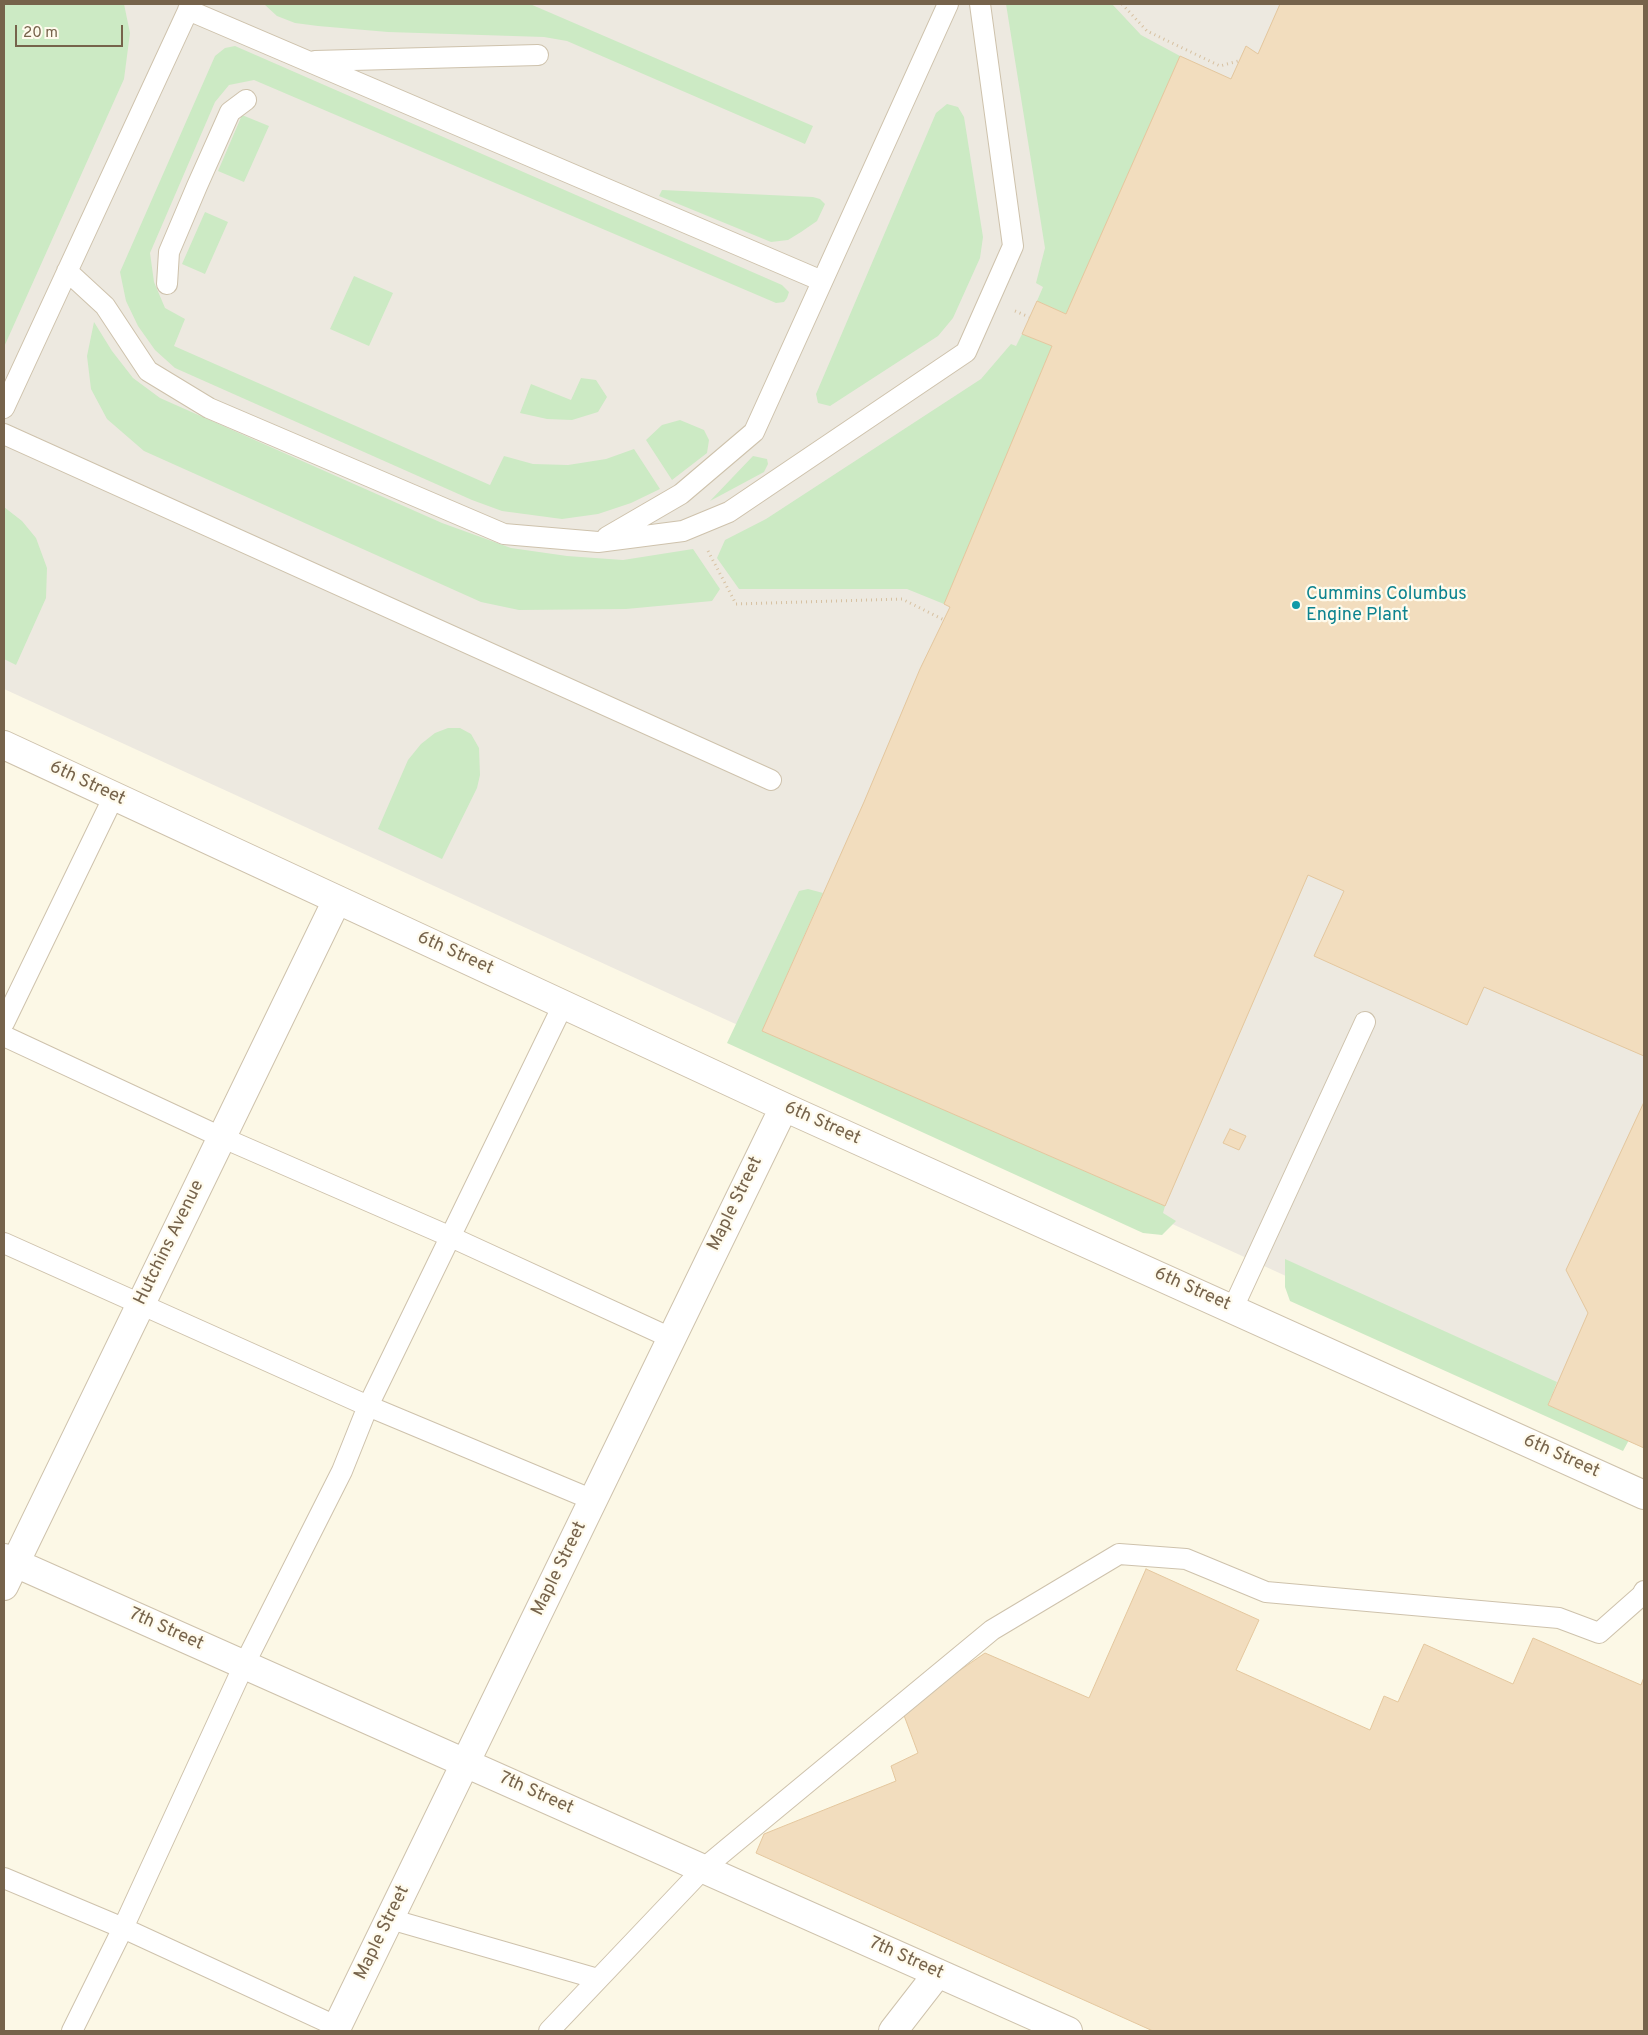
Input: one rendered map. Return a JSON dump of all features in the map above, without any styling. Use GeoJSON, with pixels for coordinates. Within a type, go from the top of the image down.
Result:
{"type":"FeatureCollection","features":[{"type":"Feature","properties":{"kind":"street","name":"6th Street"},"geometry":{"type":"LineString","coordinates":[[4,745],[784,1106],[1644,1495]]}},
{"type":"Feature","properties":{"kind":"street","name":"Hutchins Avenue"},"geometry":{"type":"LineString","coordinates":[[7,1569],[141,1304],[336,900]]}},
{"type":"Feature","properties":{"kind":"street","name":"Maple Street"},"geometry":{"type":"LineString","coordinates":[[337,2029],[784,1106]]}},
{"type":"Feature","properties":{"kind":"street","name":"7th Street"},"geometry":{"type":"LineString","coordinates":[[7,1569],[244,1664],[1068,2031]]}},
{"type":"Feature","properties":{"kind":"street"},"geometry":{"type":"LineString","coordinates":[[893,2031],[938,1973]]}},
{"type":"Feature","properties":{"kind":"lane"},"geometry":{"type":"LineString","coordinates":[[598,542],[681,494],[754,432],[948,4]]}},
{"type":"Feature","properties":{"kind":"lane"},"geometry":{"type":"LineString","coordinates":[[67,271],[105,306],[148,371],[209,408],[504,534],[598,542],[683,531],[729,512],[966,352],[1013,246],[980,4]]}},
{"type":"Feature","properties":{"kind":"lane"},"geometry":{"type":"LineString","coordinates":[[4,408],[190,7],[308,61],[822,281]]}},
{"type":"Feature","properties":{"kind":"lane"},"geometry":{"type":"LineString","coordinates":[[308,61],[538,54]]}},
{"type":"Feature","properties":{"kind":"lane"},"geometry":{"type":"LineString","coordinates":[[168,284],[169,252],[196,186],[230,112],[246,100]]}},
{"type":"Feature","properties":{"kind":"lane"},"geometry":{"type":"LineString","coordinates":[[4,434],[770,780]]}},
{"type":"Feature","properties":{"kind":"lane"},"geometry":{"type":"LineString","coordinates":[[4,1023],[114,796]]}},
{"type":"Feature","properties":{"kind":"lane"},"geometry":{"type":"LineString","coordinates":[[72,2031],[123,1928],[244,1664],[342,1471],[368,1406],[564,1003]]}},
{"type":"Feature","properties":{"kind":"lane"},"geometry":{"type":"LineString","coordinates":[[1233,1308],[1365,1022]]}},
{"type":"Feature","properties":{"kind":"lane"},"geometry":{"type":"LineString","coordinates":[[4,1036],[221,1137],[451,1237],[672,1338]]}},
{"type":"Feature","properties":{"kind":"lane"},"geometry":{"type":"LineString","coordinates":[[4,1243],[368,1406],[593,1500]]}},
{"type":"Feature","properties":{"kind":"lane"},"geometry":{"type":"LineString","coordinates":[[549,2031],[703,1869],[992,1630],[1119,1554],[1186,1559],[1266,1592],[1559,1618],[1599,1633],[1642,1595],[1644,1591]]}},
{"type":"Feature","properties":{"kind":"lane"},"geometry":{"type":"LineString","coordinates":[[4,1878],[123,1928],[337,2029]]}},
{"type":"Feature","properties":{"kind":"lane"},"geometry":{"type":"LineString","coordinates":[[390,1919],[598,1979]]}},
{"type":"Feature","properties":{"kind":"path"},"geometry":{"type":"LineString","coordinates":[[1122,4],[1147,31],[1220,66],[1238,61]]}},
{"type":"Feature","properties":{"kind":"path"},"geometry":{"type":"LineString","coordinates":[[1015,310],[1029,317]]}},
{"type":"Feature","properties":{"kind":"path"},"geometry":{"type":"LineString","coordinates":[[706,548],[736,604],[902,599],[944,620]]}},
{"type":"Feature","properties":{"kind":"shaded area"},"geometry":{"type":"Polygon","coordinates":[[[4,4],[1644,4],[1644,1440],[4,689],[4,4]]]}},
{"type":"Feature","properties":{"kind":"green space"},"geometry":{"type":"Polygon","coordinates":[[[4,4],[124,4],[130,33],[124,79],[4,347],[4,4]]]}},
{"type":"Feature","properties":{"kind":"green space"},"geometry":{"type":"Polygon","coordinates":[[[264,4],[530,4],[813,126],[805,144],[567,41],[544,37],[388,32],[318,26],[295,23],[277,16],[264,4]]]}},
{"type":"Feature","properties":{"kind":"green space"},"geometry":{"type":"Polygon","coordinates":[[[1006,4],[1112,4],[1141,35],[1180,56],[1066,314],[1037,301],[1043,287],[1036,283],[1045,248],[1006,4]]]}},
{"type":"Feature","properties":{"kind":"green space"},"geometry":{"type":"Polygon","coordinates":[[[235,46],[782,285],[789,292],[784,302],[776,303],[254,80],[229,85],[215,102],[150,253],[154,282],[165,308],[185,319],[174,346],[490,485],[504,456],[533,464],[568,465],[606,459],[634,449],[660,489],[631,503],[598,514],[562,519],[502,511],[472,500],[175,368],[155,350],[138,326],[126,301],[120,272],[215,56],[225,48],[235,46]]]}},
{"type":"Feature","properties":{"kind":"green space"},"geometry":{"type":"Polygon","coordinates":[[[947,104],[958,107],[964,117],[983,237],[980,258],[953,318],[938,336],[830,406],[818,403],[816,394],[936,113],[947,104]]]}},
{"type":"Feature","properties":{"kind":"green space"},"geometry":{"type":"Polygon","coordinates":[[[242,115],[269,126],[244,182],[218,171],[242,115]]]}},
{"type":"Feature","properties":{"kind":"green space"},"geometry":{"type":"Polygon","coordinates":[[[662,190],[813,197],[820,199],[825,204],[817,221],[788,240],[771,242],[659,196],[662,190]]]}},
{"type":"Feature","properties":{"kind":"green space"},"geometry":{"type":"Polygon","coordinates":[[[205,212],[228,222],[205,274],[182,264],[205,212]]]}},
{"type":"Feature","properties":{"kind":"green space"},"geometry":{"type":"Polygon","coordinates":[[[354,276],[393,293],[369,346],[330,329],[354,276]]]}},
{"type":"Feature","properties":{"kind":"green space"},"geometry":{"type":"Polygon","coordinates":[[[94,322],[112,351],[133,378],[160,398],[442,523],[511,548],[567,556],[623,560],[693,549],[720,589],[712,601],[626,609],[519,610],[481,602],[144,451],[107,419],[91,389],[87,356],[94,322]]]}},
{"type":"Feature","properties":{"kind":"green space"},"geometry":{"type":"Polygon","coordinates":[[[1022,334],[1052,346],[944,604],[907,589],[739,589],[717,558],[725,540],[766,519],[981,379],[1011,344],[1016,346],[1022,334]]]}},
{"type":"Feature","properties":{"kind":"green space"},"geometry":{"type":"Polygon","coordinates":[[[581,378],[596,380],[607,397],[598,412],[572,420],[547,419],[520,413],[531,384],[571,400],[581,378]]]}},
{"type":"Feature","properties":{"kind":"green space"},"geometry":{"type":"Polygon","coordinates":[[[680,420],[704,430],[709,440],[707,453],[672,480],[646,440],[662,425],[680,420]]]}},
{"type":"Feature","properties":{"kind":"green space"},"geometry":{"type":"Polygon","coordinates":[[[753,456],[767,459],[768,464],[764,472],[710,501],[753,456]]]}},
{"type":"Feature","properties":{"kind":"green space"},"geometry":{"type":"Polygon","coordinates":[[[4,507],[22,521],[36,538],[47,568],[46,598],[16,665],[4,659],[4,507]]]}},
{"type":"Feature","properties":{"kind":"green space"},"geometry":{"type":"Polygon","coordinates":[[[448,728],[460,728],[471,734],[479,748],[480,775],[477,788],[442,859],[378,829],[408,760],[421,744],[435,733],[448,728]]]}},
{"type":"Feature","properties":{"kind":"green space"},"geometry":{"type":"Polygon","coordinates":[[[808,889],[823,893],[762,1031],[1165,1206],[1163,1213],[1176,1221],[1162,1235],[1143,1233],[727,1043],[799,891],[808,889]]]}},
{"type":"Feature","properties":{"kind":"green space"},"geometry":{"type":"Polygon","coordinates":[[[1285,1259],[1557,1382],[1548,1405],[1629,1440],[1623,1451],[1290,1301],[1285,1287],[1285,1259]]]}},
{"type":"Feature","properties":{"kind":"building","name":"Cummins Columbus Engine Plant"},"geometry":{"type":"Polygon","coordinates":[[[1280,4],[1644,4],[1644,1056],[1484,987],[1467,1025],[1314,956],[1344,891],[1308,875],[1165,1206],[762,1031],[864,802],[920,669],[950,607],[944,604],[1052,346],[1022,334],[1037,301],[1066,314],[1180,56],[1231,79],[1246,46],[1258,54],[1280,4]]]}},
{"type":"Feature","properties":{"kind":"building"},"geometry":{"type":"Polygon","coordinates":[[[1644,1102],[1644,1448],[1548,1405],[1588,1313],[1566,1270],[1644,1102]]]}},
{"type":"Feature","properties":{"kind":"building"},"geometry":{"type":"Polygon","coordinates":[[[1230,1129],[1246,1136],[1239,1150],[1223,1143],[1230,1129]]]}},
{"type":"Feature","properties":{"kind":"building"},"geometry":{"type":"Polygon","coordinates":[[[1146,1569],[1259,1620],[1236,1670],[1370,1730],[1384,1696],[1398,1702],[1424,1644],[1513,1684],[1533,1638],[1641,1685],[1644,1677],[1644,2031],[1153,2031],[756,1853],[764,1834],[896,1781],[891,1766],[918,1753],[902,1710],[985,1653],[1089,1698],[1146,1569]]]}},
{"type":"Feature","properties":{"kind":"place","name":"Cummins Columbus Engine Plant"},"geometry":{"type":"Point","coordinates":[1296,605]}}]}
